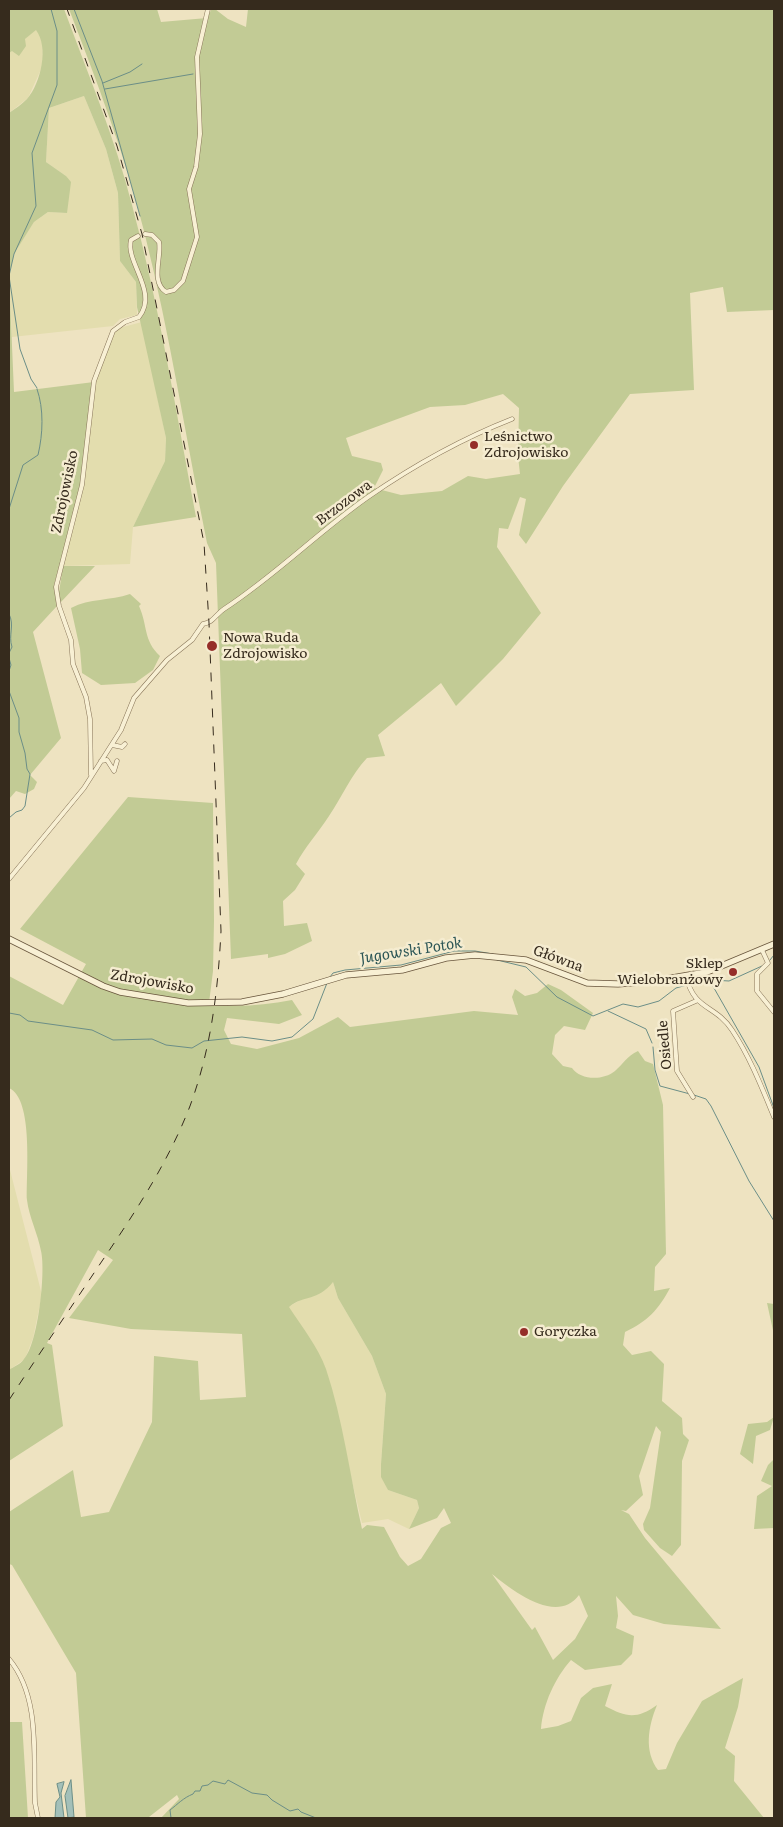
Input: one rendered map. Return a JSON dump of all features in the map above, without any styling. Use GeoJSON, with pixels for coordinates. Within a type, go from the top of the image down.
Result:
{"type":"FeatureCollection","features":[{"type":"Feature","properties":{"kind":"street"},"geometry":{"type":"LineString","coordinates":[[145,234],[152,235],[159,242],[156,264],[160,286],[163,291],[169,292],[183,281],[197,237],[189,189],[196,167],[200,134],[197,58],[208,9]]}},
{"type":"Feature","properties":{"kind":"street","name":"Zdrojowisko"},"geometry":{"type":"LineString","coordinates":[[91,775],[90,719],[86,697],[73,664],[72,640],[59,606],[56,587],[82,485],[94,381],[113,331],[125,322],[139,317],[143,309],[142,278],[130,252],[131,240],[138,236]]}},
{"type":"Feature","properties":{"kind":"street","name":"Brzozowa"},"geometry":{"type":"LineString","coordinates":[[112,745],[121,730],[134,698],[167,660],[192,640],[203,624],[212,622],[222,610],[250,591],[374,494],[455,443],[512,420]]}},
{"type":"Feature","properties":{"kind":"street"},"geometry":{"type":"LineString","coordinates":[[9,879],[78,796],[112,745],[122,747],[126,744]]}},
{"type":"Feature","properties":{"kind":"street"},"geometry":{"type":"LineString","coordinates":[[101,762],[107,760],[114,771],[117,762]]}},
{"type":"Feature","properties":{"kind":"street","name":"Zdrojowisko"},"geometry":{"type":"LineString","coordinates":[[9,938],[87,980],[120,992],[188,1003],[242,1002]]}},
{"type":"Feature","properties":{"kind":"street","name":"Główna"},"geometry":{"type":"LineString","coordinates":[[242,1002],[283,994],[332,979],[361,973],[407,969],[454,956],[495,957],[528,961],[587,983],[618,984],[687,979],[774,944]]}},
{"type":"Feature","properties":{"kind":"street"},"geometry":{"type":"LineString","coordinates":[[762,950],[767,961],[757,974],[756,984],[760,996],[774,1012]]}},
{"type":"Feature","properties":{"kind":"street"},"geometry":{"type":"LineString","coordinates":[[687,979],[689,989],[696,1001],[715,1012],[732,1030],[755,1072],[774,1118]]}},
{"type":"Feature","properties":{"kind":"street","name":"Osiedle"},"geometry":{"type":"LineString","coordinates":[[692,1095],[676,1071],[673,1011],[696,1001]]}},
{"type":"Feature","properties":{"kind":"street"},"geometry":{"type":"LineString","coordinates":[[9,1659],[24,1683],[30,1705],[35,1803],[38,1818]]}},
{"type":"Feature","properties":{"kind":"shaded area"},"geometry":{"type":"Polygon","coordinates":[[[36,29],[42,38],[43,65],[28,98],[9,113],[9,53],[36,29]]]}},
{"type":"Feature","properties":{"kind":"shaded area"},"geometry":{"type":"Polygon","coordinates":[[[84,96],[106,149],[118,193],[120,261],[136,282],[137,315],[120,319],[113,326],[12,337],[9,276],[14,254],[34,222],[48,212],[67,213],[66,176],[46,162],[49,108],[84,96]]]}},
{"type":"Feature","properties":{"kind":"shaded area"},"geometry":{"type":"Polygon","coordinates":[[[142,322],[166,438],[165,461],[133,527],[130,564],[63,566],[82,485],[94,382],[109,337],[119,328],[142,322]]]}},
{"type":"Feature","properties":{"kind":"shaded area"},"geometry":{"type":"Polygon","coordinates":[[[9,1166],[42,1295],[33,1338],[25,1359],[9,1370],[9,1166]]]}},
{"type":"Feature","properties":{"kind":"shaded area"},"geometry":{"type":"Polygon","coordinates":[[[333,1282],[338,1298],[372,1356],[386,1394],[381,1464],[388,1490],[417,1500],[419,1508],[409,1529],[388,1519],[362,1523],[325,1368],[288,1307],[333,1282]]]}},
{"type":"Feature","properties":{"kind":"green space"},"geometry":{"type":"Polygon","coordinates":[[[9,9],[64,9],[101,106],[118,155],[142,244],[167,361],[196,517],[133,527],[165,461],[166,438],[137,307],[136,282],[120,261],[118,193],[106,149],[84,96],[49,108],[46,162],[66,176],[71,182],[67,213],[48,212],[34,222],[14,254],[9,276],[9,113],[25,101],[32,92],[42,65],[43,55],[40,37],[36,30],[25,39],[26,46],[19,56],[12,51],[9,53],[9,9]]]}},
{"type":"Feature","properties":{"kind":"green space"},"geometry":{"type":"Polygon","coordinates":[[[69,9],[157,9],[161,22],[207,18],[211,10],[215,9],[228,19],[246,27],[248,9],[774,9],[774,310],[727,312],[723,287],[690,293],[694,390],[630,394],[563,486],[526,544],[519,535],[526,499],[520,497],[508,529],[499,528],[497,547],[541,613],[503,659],[456,706],[441,683],[378,735],[385,756],[367,758],[356,772],[296,864],[305,874],[295,890],[283,901],[284,926],[307,923],[312,941],[285,954],[268,958],[268,954],[231,959],[216,563],[207,543],[170,348],[144,231],[119,147],[69,9]],[[503,394],[465,405],[430,407],[346,438],[352,456],[381,463],[383,470],[374,488],[401,495],[442,491],[468,476],[486,479],[520,474],[518,456],[519,408],[503,394]]]}},
{"type":"Feature","properties":{"kind":"green space"},"geometry":{"type":"Polygon","coordinates":[[[9,276],[14,392],[94,382],[82,485],[54,585],[57,606],[33,632],[61,738],[30,775],[37,782],[34,789],[25,794],[16,791],[9,799],[9,276]]]}},
{"type":"Feature","properties":{"kind":"green space"},"geometry":{"type":"Polygon","coordinates":[[[63,566],[95,566],[60,603],[59,592],[63,566]]]}},
{"type":"Feature","properties":{"kind":"green space"},"geometry":{"type":"Polygon","coordinates":[[[130,594],[141,604],[139,606],[148,638],[160,656],[153,670],[135,683],[101,685],[82,673],[80,649],[71,608],[85,603],[130,594]]]}},
{"type":"Feature","properties":{"kind":"green space"},"geometry":{"type":"Polygon","coordinates":[[[128,797],[213,803],[213,971],[209,1003],[199,1003],[246,1006],[292,1000],[302,1015],[279,1024],[227,1018],[224,1030],[231,1044],[257,1049],[299,1038],[338,1017],[350,1027],[474,1011],[518,1015],[512,997],[515,989],[525,996],[537,993],[548,984],[561,990],[593,1013],[585,1030],[564,1026],[555,1035],[552,1054],[563,1066],[572,1068],[580,1075],[598,1078],[615,1071],[638,1051],[645,1061],[653,1064],[663,1105],[666,1254],[655,1267],[654,1291],[670,1288],[652,1314],[640,1324],[625,1332],[623,1345],[632,1355],[651,1351],[664,1364],[662,1401],[682,1418],[683,1434],[689,1440],[682,1461],[681,1545],[672,1556],[660,1548],[644,1530],[643,1524],[650,1508],[661,1432],[656,1426],[639,1476],[643,1495],[626,1511],[621,1510],[629,1514],[645,1538],[721,1629],[664,1624],[633,1615],[616,1596],[618,1616],[616,1628],[634,1636],[632,1654],[621,1665],[585,1670],[571,1660],[560,1675],[547,1701],[541,1729],[571,1721],[581,1698],[593,1688],[612,1684],[605,1706],[612,1710],[637,1715],[657,1705],[651,1722],[649,1747],[658,1770],[666,1769],[677,1743],[702,1701],[743,1678],[738,1707],[725,1748],[735,1756],[734,1781],[764,1818],[161,1818],[179,1799],[177,1795],[149,1817],[86,1818],[76,1673],[12,1565],[9,1564],[9,1512],[73,1470],[81,1517],[109,1512],[152,1422],[154,1356],[198,1361],[200,1400],[246,1397],[242,1334],[131,1329],[69,1318],[113,1260],[98,1250],[47,1343],[52,1345],[63,1426],[9,1461],[9,1370],[23,1361],[33,1339],[42,1290],[42,1261],[38,1238],[27,1200],[27,1139],[25,1122],[17,1095],[9,1088],[9,976],[63,1005],[86,964],[20,929],[128,797]],[[333,1282],[322,1293],[300,1300],[289,1307],[314,1345],[326,1369],[342,1428],[362,1529],[367,1525],[384,1527],[400,1557],[408,1566],[421,1559],[441,1528],[451,1523],[444,1508],[437,1518],[409,1529],[419,1508],[417,1500],[388,1490],[381,1477],[386,1394],[372,1356],[338,1298],[333,1282]],[[492,1574],[532,1630],[535,1627],[553,1660],[575,1639],[588,1616],[579,1595],[570,1603],[559,1607],[547,1606],[523,1596],[492,1574]]]}},
{"type":"Feature","properties":{"kind":"green space"},"geometry":{"type":"Polygon","coordinates":[[[767,1303],[774,1304],[774,1335],[767,1303]]]}},
{"type":"Feature","properties":{"kind":"green space"},"geometry":{"type":"Polygon","coordinates":[[[774,1417],[770,1430],[756,1436],[753,1464],[740,1454],[748,1424],[767,1422],[774,1417]]]}},
{"type":"Feature","properties":{"kind":"green space"},"geometry":{"type":"Polygon","coordinates":[[[774,1459],[774,1528],[754,1529],[757,1496],[772,1486],[761,1481],[768,1465],[774,1459]]]}},
{"type":"Feature","properties":{"kind":"green space"},"geometry":{"type":"Polygon","coordinates":[[[9,1722],[22,1722],[28,1818],[9,1818],[9,1722]]]}},
{"type":"Feature","properties":{"kind":"water"},"geometry":{"type":"Polygon","coordinates":[[[71,1780],[74,1817],[68,1818],[65,1796],[71,1780]]]}},
{"type":"Feature","properties":{"kind":"water"},"geometry":{"type":"Polygon","coordinates":[[[64,1782],[61,1793],[64,1818],[55,1818],[56,1802],[60,1797],[57,1784],[64,1782]]]}},
{"type":"Feature","properties":{"kind":"waterway"},"geometry":{"type":"LineString","coordinates":[[37,388],[31,379],[20,349],[9,276],[14,254],[36,206],[32,153],[57,85],[57,31],[51,9]]}},
{"type":"Feature","properties":{"kind":"waterway"},"geometry":{"type":"LineString","coordinates":[[74,9],[102,81],[140,216]]}},
{"type":"Feature","properties":{"kind":"waterway"},"geometry":{"type":"LineString","coordinates":[[103,83],[130,72],[142,64]]}},
{"type":"Feature","properties":{"kind":"waterway"},"geometry":{"type":"LineString","coordinates":[[105,89],[193,74]]}},
{"type":"Feature","properties":{"kind":"waterway"},"geometry":{"type":"LineString","coordinates":[[9,509],[23,465],[38,455],[42,422],[41,405],[37,389]]}},
{"type":"Feature","properties":{"kind":"waterway"},"geometry":{"type":"LineString","coordinates":[[9,614],[11,618],[12,647],[9,653]]}},
{"type":"Feature","properties":{"kind":"waterway"},"geometry":{"type":"LineString","coordinates":[[9,658],[11,665],[9,671]]}},
{"type":"Feature","properties":{"kind":"waterway"},"geometry":{"type":"LineString","coordinates":[[9,691],[19,718],[19,732],[27,769],[30,774],[25,806],[9,818]]}},
{"type":"Feature","properties":{"kind":"waterway","name":"Jugowski Potok"},"geometry":{"type":"LineString","coordinates":[[330,977],[333,973],[345,970],[401,965],[454,951],[475,951],[493,954]]}},
{"type":"Feature","properties":{"kind":"waterway","name":"Jugowski Potok"},"geometry":{"type":"LineString","coordinates":[[770,960],[774,955]]}},
{"type":"Feature","properties":{"kind":"waterway","name":"Jugowski Potok"},"geometry":{"type":"LineString","coordinates":[[497,960],[526,967],[557,997],[593,1016],[623,1004],[638,1007],[659,1001],[676,988],[687,985]]}},
{"type":"Feature","properties":{"kind":"waterway","name":"Jugowski Potok"},"geometry":{"type":"LineString","coordinates":[[691,984],[712,980],[729,981],[762,966]]}},
{"type":"Feature","properties":{"kind":"waterway"},"geometry":{"type":"LineString","coordinates":[[710,981],[759,1067],[774,1108]]}},
{"type":"Feature","properties":{"kind":"waterway","name":"Jugowski Potok"},"geometry":{"type":"LineString","coordinates":[[9,1013],[20,1015],[28,1021],[92,1030],[113,1040],[152,1039],[166,1045],[192,1048],[204,1041],[242,1037],[272,1041],[292,1037],[313,1019],[327,983]]}},
{"type":"Feature","properties":{"kind":"waterway"},"geometry":{"type":"LineString","coordinates":[[608,1011],[646,1029],[652,1043]]}},
{"type":"Feature","properties":{"kind":"waterway"},"geometry":{"type":"LineString","coordinates":[[653,1047],[655,1070],[660,1086],[690,1094]]}},
{"type":"Feature","properties":{"kind":"waterway"},"geometry":{"type":"LineString","coordinates":[[694,1095],[706,1099],[711,1106],[749,1181],[774,1221]]}},
{"type":"Feature","properties":{"kind":"waterway"},"geometry":{"type":"LineString","coordinates":[[166,1818],[171,1818],[170,1810],[195,1791],[200,1791],[202,1786],[208,1785],[213,1781],[225,1784],[228,1780],[252,1793],[267,1795],[290,1811],[298,1809],[316,1818]]}},
{"type":"Feature","properties":{"kind":"railway"},"geometry":{"type":"LineString","coordinates":[[9,1400],[138,1207],[161,1168],[181,1127],[197,1085],[208,1041],[218,976],[221,931],[204,543],[142,234],[117,146],[67,9]]}},
{"type":"Feature","properties":{"kind":"place","name":"Leśnictwo Zdrojowisko"},"geometry":{"type":"Point","coordinates":[474,445]}},
{"type":"Feature","properties":{"kind":"place","name":"Nowa Ruda Zdrojowisko"},"geometry":{"type":"Point","coordinates":[212,646]}},
{"type":"Feature","properties":{"kind":"place","name":"Sklep Wielobranżowy"},"geometry":{"type":"Point","coordinates":[733,972]}},
{"type":"Feature","properties":{"kind":"place","name":"Goryczka"},"geometry":{"type":"Point","coordinates":[524,1332]}}]}
